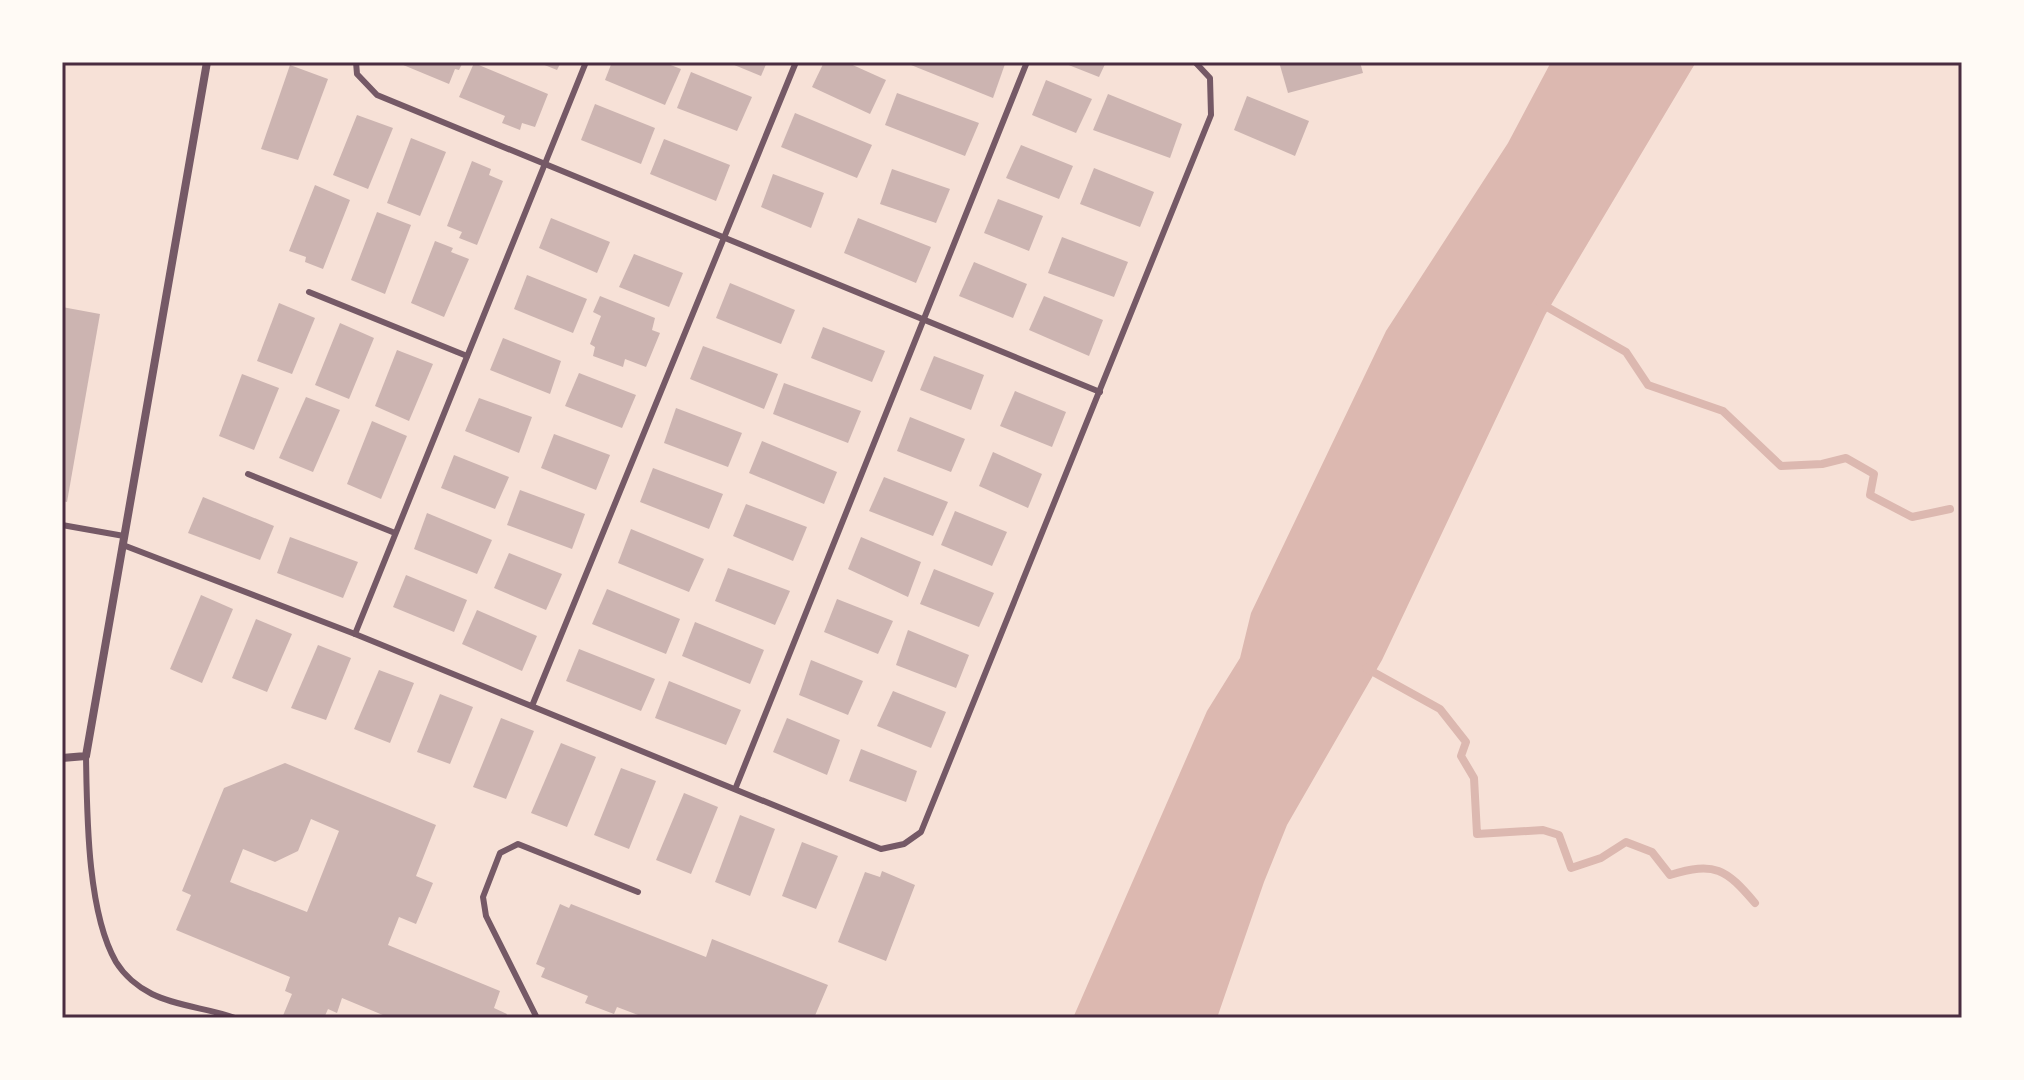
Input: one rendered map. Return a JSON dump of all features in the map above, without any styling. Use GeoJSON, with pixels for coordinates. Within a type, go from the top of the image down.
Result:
{"type":"FeatureCollection","features":[{"type":"Feature","properties":{"kind":"street"},"geometry":{"type":"LineString","coordinates":[[62,758],[86,756],[207,62]]}},
{"type":"Feature","properties":{"kind":"lane"},"geometry":{"type":"LineString","coordinates":[[356,62],[357,74],[377,95],[1100,392]]}},
{"type":"Feature","properties":{"kind":"lane"},"geometry":{"type":"LineString","coordinates":[[355,634],[586,62]]}},
{"type":"Feature","properties":{"kind":"lane"},"geometry":{"type":"LineString","coordinates":[[532,706],[796,62]]}},
{"type":"Feature","properties":{"kind":"lane"},"geometry":{"type":"LineString","coordinates":[[736,787],[1027,62]]}},
{"type":"Feature","properties":{"kind":"lane"},"geometry":{"type":"LineString","coordinates":[[62,525],[123,540],[736,787],[881,849],[904,844],[921,832],[1211,115],[1210,78],[1195,62]]}},
{"type":"Feature","properties":{"kind":"lane"},"geometry":{"type":"LineString","coordinates":[[309,292],[467,356]]}},
{"type":"Feature","properties":{"kind":"lane"},"geometry":{"type":"LineString","coordinates":[[248,474],[395,533]]}},
{"type":"Feature","properties":{"kind":"lane"},"geometry":{"type":"LineString","coordinates":[[86,756],[91,856],[99,911],[107,942],[117,963],[130,979],[152,994],[235,1018]]}},
{"type":"Feature","properties":{"kind":"lane"},"geometry":{"type":"LineString","coordinates":[[537,1018],[486,916],[483,897],[500,853],[518,844],[638,892]]}},
{"type":"Feature","properties":{"kind":"shaded area"},"geometry":{"type":"Polygon","coordinates":[[[1551,62],[1696,62],[1545,315],[1382,660],[1287,825],[1217,1018],[1073,1018],[1207,711],[1240,658],[1251,613],[1386,331],[1508,143],[1551,62]]]}},
{"type":"Feature","properties":{"kind":"building"},"geometry":{"type":"Polygon","coordinates":[[[396,62],[463,62],[459,70],[455,69],[449,84],[396,62]]]}},
{"type":"Feature","properties":{"kind":"building"},"geometry":{"type":"Polygon","coordinates":[[[537,62],[561,62],[557,70],[537,62]]]}},
{"type":"Feature","properties":{"kind":"building"},"geometry":{"type":"Polygon","coordinates":[[[612,62],[663,62],[681,69],[665,105],[605,80],[612,62]]]}},
{"type":"Feature","properties":{"kind":"building"},"geometry":{"type":"Polygon","coordinates":[[[727,62],[767,62],[761,76],[727,62]]]}},
{"type":"Feature","properties":{"kind":"building"},"geometry":{"type":"Polygon","coordinates":[[[824,62],[846,62],[886,80],[870,114],[812,87],[824,62]]]}},
{"type":"Feature","properties":{"kind":"building"},"geometry":{"type":"Polygon","coordinates":[[[912,62],[1005,64],[993,98],[911,65],[912,62]]]}},
{"type":"Feature","properties":{"kind":"building"},"geometry":{"type":"Polygon","coordinates":[[[1061,62],[1106,62],[1099,77],[1061,62]]]}},
{"type":"Feature","properties":{"kind":"building"},"geometry":{"type":"Polygon","coordinates":[[[1279,62],[1360,62],[1363,73],[1288,93],[1279,62]]]}},
{"type":"Feature","properties":{"kind":"building"},"geometry":{"type":"Polygon","coordinates":[[[474,63],[548,94],[535,127],[522,123],[520,130],[502,123],[505,116],[459,97],[474,63]]]}},
{"type":"Feature","properties":{"kind":"building"},"geometry":{"type":"Polygon","coordinates":[[[290,65],[328,79],[298,160],[261,149],[290,65]]]}},
{"type":"Feature","properties":{"kind":"building"},"geometry":{"type":"Polygon","coordinates":[[[691,72],[752,97],[737,131],[677,108],[691,72]]]}},
{"type":"Feature","properties":{"kind":"building"},"geometry":{"type":"Polygon","coordinates":[[[1046,80],[1092,99],[1076,133],[1032,115],[1046,80]]]}},
{"type":"Feature","properties":{"kind":"building"},"geometry":{"type":"Polygon","coordinates":[[[897,93],[979,123],[965,156],[885,125],[897,93]]]}},
{"type":"Feature","properties":{"kind":"building"},"geometry":{"type":"Polygon","coordinates":[[[1108,94],[1182,124],[1170,158],[1093,130],[1108,94]]]}},
{"type":"Feature","properties":{"kind":"building"},"geometry":{"type":"Polygon","coordinates":[[[1247,96],[1309,121],[1295,156],[1234,130],[1247,96]]]}},
{"type":"Feature","properties":{"kind":"building"},"geometry":{"type":"Polygon","coordinates":[[[595,104],[655,128],[641,164],[581,140],[595,104]]]}},
{"type":"Feature","properties":{"kind":"building"},"geometry":{"type":"Polygon","coordinates":[[[795,113],[872,145],[857,178],[781,147],[795,113]]]}},
{"type":"Feature","properties":{"kind":"building"},"geometry":{"type":"Polygon","coordinates":[[[357,115],[393,128],[368,189],[333,175],[357,115]]]}},
{"type":"Feature","properties":{"kind":"building"},"geometry":{"type":"Polygon","coordinates":[[[411,138],[446,152],[420,216],[387,203],[411,138]]]}},
{"type":"Feature","properties":{"kind":"building"},"geometry":{"type":"Polygon","coordinates":[[[664,139],[730,165],[716,201],[650,174],[664,139]]]}},
{"type":"Feature","properties":{"kind":"building"},"geometry":{"type":"Polygon","coordinates":[[[1021,145],[1073,166],[1059,199],[1006,178],[1021,145]]]}},
{"type":"Feature","properties":{"kind":"building"},"geometry":{"type":"Polygon","coordinates":[[[472,161],[491,169],[489,175],[503,181],[477,245],[459,238],[462,232],[447,226],[472,161]]]}},
{"type":"Feature","properties":{"kind":"building"},"geometry":{"type":"Polygon","coordinates":[[[1094,168],[1154,192],[1140,227],[1080,204],[1094,168]]]}},
{"type":"Feature","properties":{"kind":"building"},"geometry":{"type":"Polygon","coordinates":[[[892,169],[950,189],[936,223],[880,204],[892,169]]]}},
{"type":"Feature","properties":{"kind":"building"},"geometry":{"type":"Polygon","coordinates":[[[773,174],[824,193],[811,228],[761,207],[773,174]]]}},
{"type":"Feature","properties":{"kind":"building"},"geometry":{"type":"Polygon","coordinates":[[[315,185],[350,200],[323,269],[305,262],[306,257],[289,251],[315,185]]]}},
{"type":"Feature","properties":{"kind":"building"},"geometry":{"type":"Polygon","coordinates":[[[998,199],[1043,216],[1029,251],[984,233],[998,199]]]}},
{"type":"Feature","properties":{"kind":"building"},"geometry":{"type":"Polygon","coordinates":[[[377,212],[411,225],[385,294],[351,280],[377,212]]]}},
{"type":"Feature","properties":{"kind":"building"},"geometry":{"type":"Polygon","coordinates":[[[551,218],[610,242],[597,273],[539,248],[551,218]]]}},
{"type":"Feature","properties":{"kind":"building"},"geometry":{"type":"Polygon","coordinates":[[[858,218],[931,247],[916,283],[844,253],[858,218]]]}},
{"type":"Feature","properties":{"kind":"building"},"geometry":{"type":"Polygon","coordinates":[[[1062,237],[1128,262],[1114,297],[1048,273],[1062,237]]]}},
{"type":"Feature","properties":{"kind":"building"},"geometry":{"type":"Polygon","coordinates":[[[435,241],[469,259],[444,317],[411,303],[435,241]]]}},
{"type":"Feature","properties":{"kind":"building"},"geometry":{"type":"Polygon","coordinates":[[[634,254],[683,273],[669,307],[619,287],[634,254]]]}},
{"type":"Feature","properties":{"kind":"building"},"geometry":{"type":"Polygon","coordinates":[[[974,262],[1027,284],[1013,318],[959,296],[974,262]]]}},
{"type":"Feature","properties":{"kind":"building"},"geometry":{"type":"Polygon","coordinates":[[[527,275],[587,299],[573,333],[514,309],[527,275]]]}},
{"type":"Feature","properties":{"kind":"building"},"geometry":{"type":"Polygon","coordinates":[[[730,283],[795,310],[781,344],[716,318],[730,283]]]}},
{"type":"Feature","properties":{"kind":"building"},"geometry":{"type":"Polygon","coordinates":[[[600,296],[655,318],[652,330],[660,333],[646,367],[625,359],[623,367],[593,356],[595,347],[590,344],[601,316],[593,312],[600,296]]]}},
{"type":"Feature","properties":{"kind":"building"},"geometry":{"type":"Polygon","coordinates":[[[1044,296],[1103,320],[1089,356],[1029,330],[1044,296]]]}},
{"type":"Feature","properties":{"kind":"building"},"geometry":{"type":"Polygon","coordinates":[[[279,303],[315,318],[292,374],[257,361],[279,303]]]}},
{"type":"Feature","properties":{"kind":"building"},"geometry":{"type":"Polygon","coordinates":[[[62,307],[100,314],[67,502],[62,501],[62,307]]]}},
{"type":"Feature","properties":{"kind":"building"},"geometry":{"type":"Polygon","coordinates":[[[340,323],[374,338],[349,399],[315,385],[340,323]]]}},
{"type":"Feature","properties":{"kind":"building"},"geometry":{"type":"Polygon","coordinates":[[[823,327],[885,351],[872,382],[811,358],[823,327]]]}},
{"type":"Feature","properties":{"kind":"building"},"geometry":{"type":"Polygon","coordinates":[[[503,338],[561,361],[550,394],[490,370],[503,338]]]}},
{"type":"Feature","properties":{"kind":"building"},"geometry":{"type":"Polygon","coordinates":[[[703,346],[778,374],[764,409],[690,379],[703,346]]]}},
{"type":"Feature","properties":{"kind":"building"},"geometry":{"type":"Polygon","coordinates":[[[397,350],[433,364],[409,421],[375,406],[397,350]]]}},
{"type":"Feature","properties":{"kind":"building"},"geometry":{"type":"Polygon","coordinates":[[[934,356],[984,375],[971,410],[920,390],[934,356]]]}},
{"type":"Feature","properties":{"kind":"building"},"geometry":{"type":"Polygon","coordinates":[[[579,373],[636,395],[622,428],[565,406],[579,373]]]}},
{"type":"Feature","properties":{"kind":"building"},"geometry":{"type":"Polygon","coordinates":[[[242,374],[279,388],[254,450],[219,436],[242,374]]]}},
{"type":"Feature","properties":{"kind":"building"},"geometry":{"type":"Polygon","coordinates":[[[784,383],[861,411],[848,443],[773,414],[784,383]]]}},
{"type":"Feature","properties":{"kind":"building"},"geometry":{"type":"Polygon","coordinates":[[[1015,391],[1066,412],[1052,447],[1000,426],[1015,391]]]}},
{"type":"Feature","properties":{"kind":"building"},"geometry":{"type":"Polygon","coordinates":[[[306,397],[340,410],[313,472],[279,458],[306,397]]]}},
{"type":"Feature","properties":{"kind":"building"},"geometry":{"type":"Polygon","coordinates":[[[479,398],[532,417],[519,453],[465,431],[479,398]]]}},
{"type":"Feature","properties":{"kind":"building"},"geometry":{"type":"Polygon","coordinates":[[[676,408],[742,433],[728,467],[664,443],[676,408]]]}},
{"type":"Feature","properties":{"kind":"building"},"geometry":{"type":"Polygon","coordinates":[[[910,417],[965,439],[951,472],[897,451],[910,417]]]}},
{"type":"Feature","properties":{"kind":"building"},"geometry":{"type":"Polygon","coordinates":[[[372,421],[407,436],[381,499],[347,484],[372,421]]]}},
{"type":"Feature","properties":{"kind":"building"},"geometry":{"type":"Polygon","coordinates":[[[554,434],[610,455],[596,490],[541,468],[554,434]]]}},
{"type":"Feature","properties":{"kind":"building"},"geometry":{"type":"Polygon","coordinates":[[[762,441],[837,472],[824,504],[749,473],[762,441]]]}},
{"type":"Feature","properties":{"kind":"building"},"geometry":{"type":"Polygon","coordinates":[[[993,452],[1042,474],[1028,508],[979,486],[993,452]]]}},
{"type":"Feature","properties":{"kind":"building"},"geometry":{"type":"Polygon","coordinates":[[[454,455],[509,477],[495,509],[441,488],[454,455]]]}},
{"type":"Feature","properties":{"kind":"building"},"geometry":{"type":"Polygon","coordinates":[[[653,468],[723,494],[709,529],[640,502],[653,468]]]}},
{"type":"Feature","properties":{"kind":"building"},"geometry":{"type":"Polygon","coordinates":[[[884,477],[948,502],[933,536],[869,511],[884,477]]]}},
{"type":"Feature","properties":{"kind":"building"},"geometry":{"type":"Polygon","coordinates":[[[520,490],[585,514],[572,549],[507,525],[520,490]]]}},
{"type":"Feature","properties":{"kind":"building"},"geometry":{"type":"Polygon","coordinates":[[[203,497],[274,526],[260,560],[188,533],[203,497]]]}},
{"type":"Feature","properties":{"kind":"building"},"geometry":{"type":"Polygon","coordinates":[[[746,504],[807,527],[793,561],[733,536],[746,504]]]}},
{"type":"Feature","properties":{"kind":"building"},"geometry":{"type":"Polygon","coordinates":[[[955,511],[1007,532],[992,566],[941,545],[955,511]]]}},
{"type":"Feature","properties":{"kind":"building"},"geometry":{"type":"Polygon","coordinates":[[[427,513],[492,540],[477,574],[414,549],[427,513]]]}},
{"type":"Feature","properties":{"kind":"building"},"geometry":{"type":"Polygon","coordinates":[[[631,529],[704,559],[689,592],[618,563],[631,529]]]}},
{"type":"Feature","properties":{"kind":"building"},"geometry":{"type":"Polygon","coordinates":[[[290,537],[358,562],[343,598],[277,573],[290,537]]]}},
{"type":"Feature","properties":{"kind":"building"},"geometry":{"type":"Polygon","coordinates":[[[861,537],[921,562],[908,597],[848,569],[861,537]]]}},
{"type":"Feature","properties":{"kind":"building"},"geometry":{"type":"Polygon","coordinates":[[[509,553],[562,574],[546,610],[494,588],[509,553]]]}},
{"type":"Feature","properties":{"kind":"building"},"geometry":{"type":"Polygon","coordinates":[[[728,568],[790,591],[775,625],[715,601],[728,568]]]}},
{"type":"Feature","properties":{"kind":"building"},"geometry":{"type":"Polygon","coordinates":[[[934,569],[994,593],[979,627],[920,604],[934,569]]]}},
{"type":"Feature","properties":{"kind":"building"},"geometry":{"type":"Polygon","coordinates":[[[406,575],[467,600],[454,632],[393,607],[406,575]]]}},
{"type":"Feature","properties":{"kind":"building"},"geometry":{"type":"Polygon","coordinates":[[[607,589],[680,619],[666,654],[592,624],[607,589]]]}},
{"type":"Feature","properties":{"kind":"building"},"geometry":{"type":"Polygon","coordinates":[[[201,595],[233,609],[202,683],[170,669],[201,595]]]}},
{"type":"Feature","properties":{"kind":"building"},"geometry":{"type":"Polygon","coordinates":[[[837,599],[893,621],[878,654],[824,632],[837,599]]]}},
{"type":"Feature","properties":{"kind":"building"},"geometry":{"type":"Polygon","coordinates":[[[477,610],[537,636],[522,671],[462,644],[477,610]]]}},
{"type":"Feature","properties":{"kind":"building"},"geometry":{"type":"Polygon","coordinates":[[[256,619],[292,634],[267,692],[232,678],[256,619]]]}},
{"type":"Feature","properties":{"kind":"building"},"geometry":{"type":"Polygon","coordinates":[[[695,622],[764,650],[750,684],[682,656],[695,622]]]}},
{"type":"Feature","properties":{"kind":"building"},"geometry":{"type":"Polygon","coordinates":[[[908,630],[969,655],[956,688],[896,665],[908,630]]]}},
{"type":"Feature","properties":{"kind":"building"},"geometry":{"type":"Polygon","coordinates":[[[318,645],[351,658],[326,720],[291,708],[318,645]]]}},
{"type":"Feature","properties":{"kind":"building"},"geometry":{"type":"Polygon","coordinates":[[[579,649],[655,679],[641,711],[566,681],[579,649]]]}},
{"type":"Feature","properties":{"kind":"building"},"geometry":{"type":"Polygon","coordinates":[[[811,660],[863,681],[848,715],[799,695],[811,660]]]}},
{"type":"Feature","properties":{"kind":"building"},"geometry":{"type":"Polygon","coordinates":[[[379,670],[414,683],[390,743],[354,729],[379,670]]]}},
{"type":"Feature","properties":{"kind":"building"},"geometry":{"type":"Polygon","coordinates":[[[669,681],[741,710],[726,745],[655,718],[669,681]]]}},
{"type":"Feature","properties":{"kind":"building"},"geometry":{"type":"Polygon","coordinates":[[[893,691],[946,712],[931,748],[877,726],[893,691]]]}},
{"type":"Feature","properties":{"kind":"building"},"geometry":{"type":"Polygon","coordinates":[[[440,694],[473,707],[450,764],[417,752],[440,694]]]}},
{"type":"Feature","properties":{"kind":"building"},"geometry":{"type":"Polygon","coordinates":[[[501,718],[534,731],[506,799],[473,787],[501,718]]]}},
{"type":"Feature","properties":{"kind":"building"},"geometry":{"type":"Polygon","coordinates":[[[787,718],[840,740],[827,775],[773,752],[787,718]]]}},
{"type":"Feature","properties":{"kind":"building"},"geometry":{"type":"Polygon","coordinates":[[[561,743],[596,757],[567,827],[531,813],[561,743]]]}},
{"type":"Feature","properties":{"kind":"building"},"geometry":{"type":"Polygon","coordinates":[[[861,749],[917,771],[906,802],[849,781],[861,749]]]}},
{"type":"Feature","properties":{"kind":"building"},"geometry":{"type":"Polygon","coordinates":[[[285,763],[436,825],[416,876],[433,883],[416,924],[399,917],[388,945],[500,991],[494,1008],[507,1014],[505,1018],[390,1018],[342,998],[337,1013],[328,1009],[324,1018],[282,1018],[292,994],[285,991],[290,977],[176,930],[191,895],[182,891],[224,788],[285,763]],[[311,819],[298,851],[275,862],[243,849],[230,882],[307,912],[339,831],[311,819]]]}},
{"type":"Feature","properties":{"kind":"building"},"geometry":{"type":"Polygon","coordinates":[[[621,768],[656,781],[629,849],[594,835],[621,768]]]}},
{"type":"Feature","properties":{"kind":"building"},"geometry":{"type":"Polygon","coordinates":[[[684,793],[718,807],[691,874],[656,860],[684,793]]]}},
{"type":"Feature","properties":{"kind":"building"},"geometry":{"type":"Polygon","coordinates":[[[740,815],[775,829],[750,896],[715,882],[740,815]]]}},
{"type":"Feature","properties":{"kind":"building"},"geometry":{"type":"Polygon","coordinates":[[[802,842],[838,856],[816,909],[782,896],[802,842]]]}},
{"type":"Feature","properties":{"kind":"building"},"geometry":{"type":"Polygon","coordinates":[[[882,871],[915,885],[886,961],[838,942],[865,872],[880,877],[882,871]]]}},
{"type":"Feature","properties":{"kind":"building"},"geometry":{"type":"Polygon","coordinates":[[[560,904],[569,908],[571,904],[706,957],[712,939],[828,985],[814,1018],[646,1018],[617,1007],[614,1014],[585,1003],[588,996],[541,977],[545,968],[536,964],[560,904]]]}},
{"type":"Feature","properties":{"kind":"waterway"},"geometry":{"type":"LineString","coordinates":[[1540,303],[1626,352],[1648,385],[1723,411],[1781,466],[1822,464],[1846,458],[1874,474],[1870,495],[1912,517],[1950,509]]}},
{"type":"Feature","properties":{"kind":"waterway"},"geometry":{"type":"LineString","coordinates":[[1366,668],[1440,709],[1466,742],[1461,756],[1474,778],[1477,834],[1543,830],[1559,835],[1571,868],[1601,858],[1626,842],[1652,852],[1670,875],[1698,869],[1718,871],[1736,882],[1755,903]]}}]}
